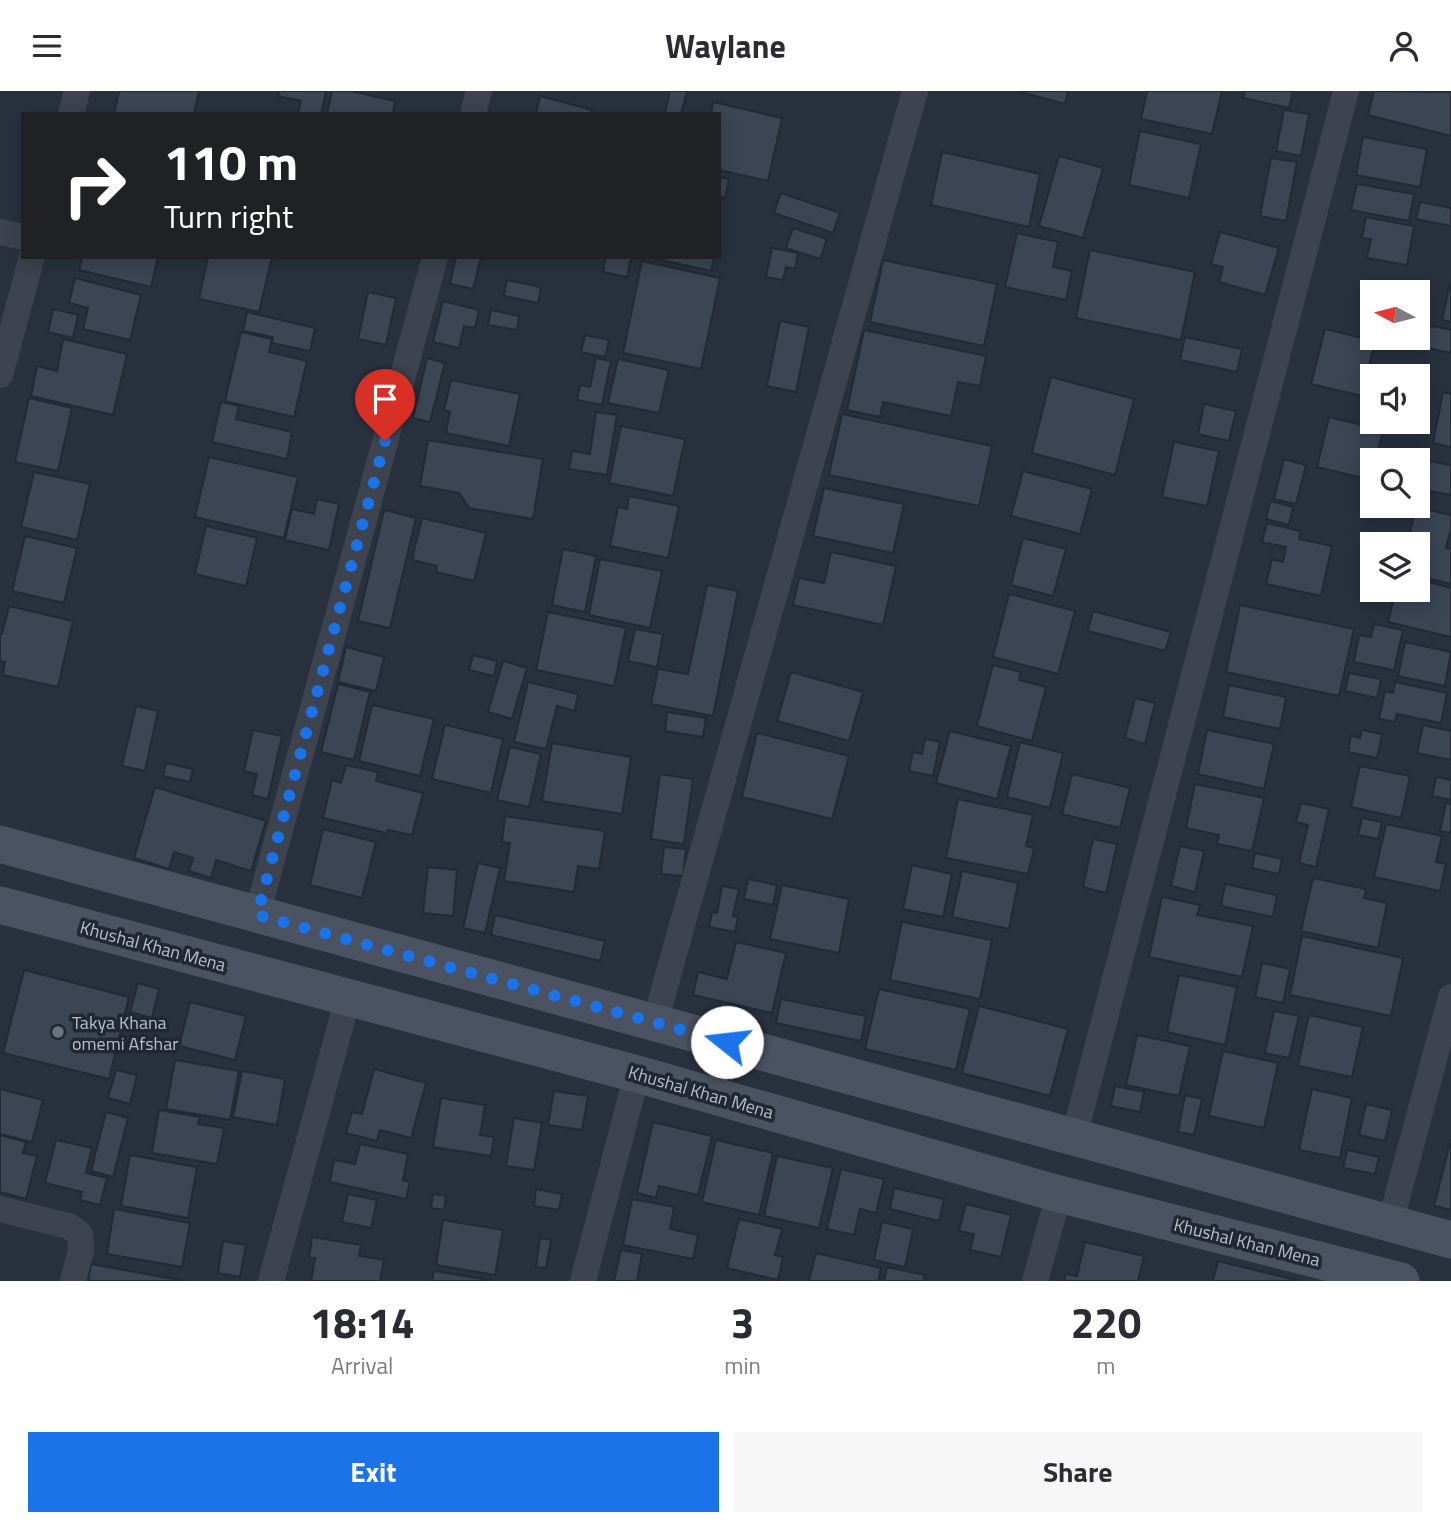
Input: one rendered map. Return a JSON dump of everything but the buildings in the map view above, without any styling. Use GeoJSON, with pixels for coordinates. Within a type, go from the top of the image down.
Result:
{"type":"FeatureCollection","features":[{"type":"Feature","properties":{"kind":"street"},"geometry":{"type":"LineString","coordinates":[[72,112],[77,91]]}},
{"type":"Feature","properties":{"kind":"street"},"geometry":{"type":"LineString","coordinates":[[474,112],[480,91]]}},
{"type":"Feature","properties":{"kind":"street"},"geometry":{"type":"LineString","coordinates":[[654,1022],[915,91]]}},
{"type":"Feature","properties":{"kind":"street"},"geometry":{"type":"LineString","coordinates":[[1074,1137],[1346,91]]}},
{"type":"Feature","properties":{"kind":"street"},"geometry":{"type":"LineString","coordinates":[[0,232],[21,237]]}},
{"type":"Feature","properties":{"kind":"street"},"geometry":{"type":"LineString","coordinates":[[0,375],[31,259]]}},
{"type":"Feature","properties":{"kind":"street"},"geometry":{"type":"LineString","coordinates":[[257,915],[434,259]]}},
{"type":"Feature","properties":{"kind":"street"},"geometry":{"type":"LineString","coordinates":[[0,845],[1451,1240]]}},
{"type":"Feature","properties":{"kind":"street","name":"Khushal Khan Mena"},"geometry":{"type":"LineString","coordinates":[[0,905],[637,1074],[924,1157],[1387,1279]]}},
{"type":"Feature","properties":{"kind":"street"},"geometry":{"type":"LineString","coordinates":[[1390,1224],[1451,997]]}},
{"type":"Feature","properties":{"kind":"street"},"geometry":{"type":"LineString","coordinates":[[271,1281],[348,998]]}},
{"type":"Feature","properties":{"kind":"street"},"geometry":{"type":"LineString","coordinates":[[734,1102],[751,1097],[762,1089],[766,1079],[766,1069],[761,1058],[752,1049]]}},
{"type":"Feature","properties":{"kind":"street"},"geometry":{"type":"LineString","coordinates":[[583,1281],[637,1074]]}},
{"type":"Feature","properties":{"kind":"street"},"geometry":{"type":"LineString","coordinates":[[924,1157],[906,1145],[895,1133],[894,1119],[903,1108],[915,1103],[933,1101]]}},
{"type":"Feature","properties":{"kind":"street"},"geometry":{"type":"LineString","coordinates":[[1035,1281],[1059,1193]]}},
{"type":"Feature","properties":{"kind":"street"},"geometry":{"type":"LineString","coordinates":[[0,1209],[69,1226],[80,1234],[81,1250],[74,1281]]}},
{"type":"Feature","properties":{"kind":"place","name":"Takya Khana omemi Afshar"},"geometry":{"type":"Point","coordinates":[58,1032]}},
{"type":"Feature","properties":{"kind":"route"},"geometry":{"type":"LineString","coordinates":[[385,441],[257,915],[727,1042]]}}]}
